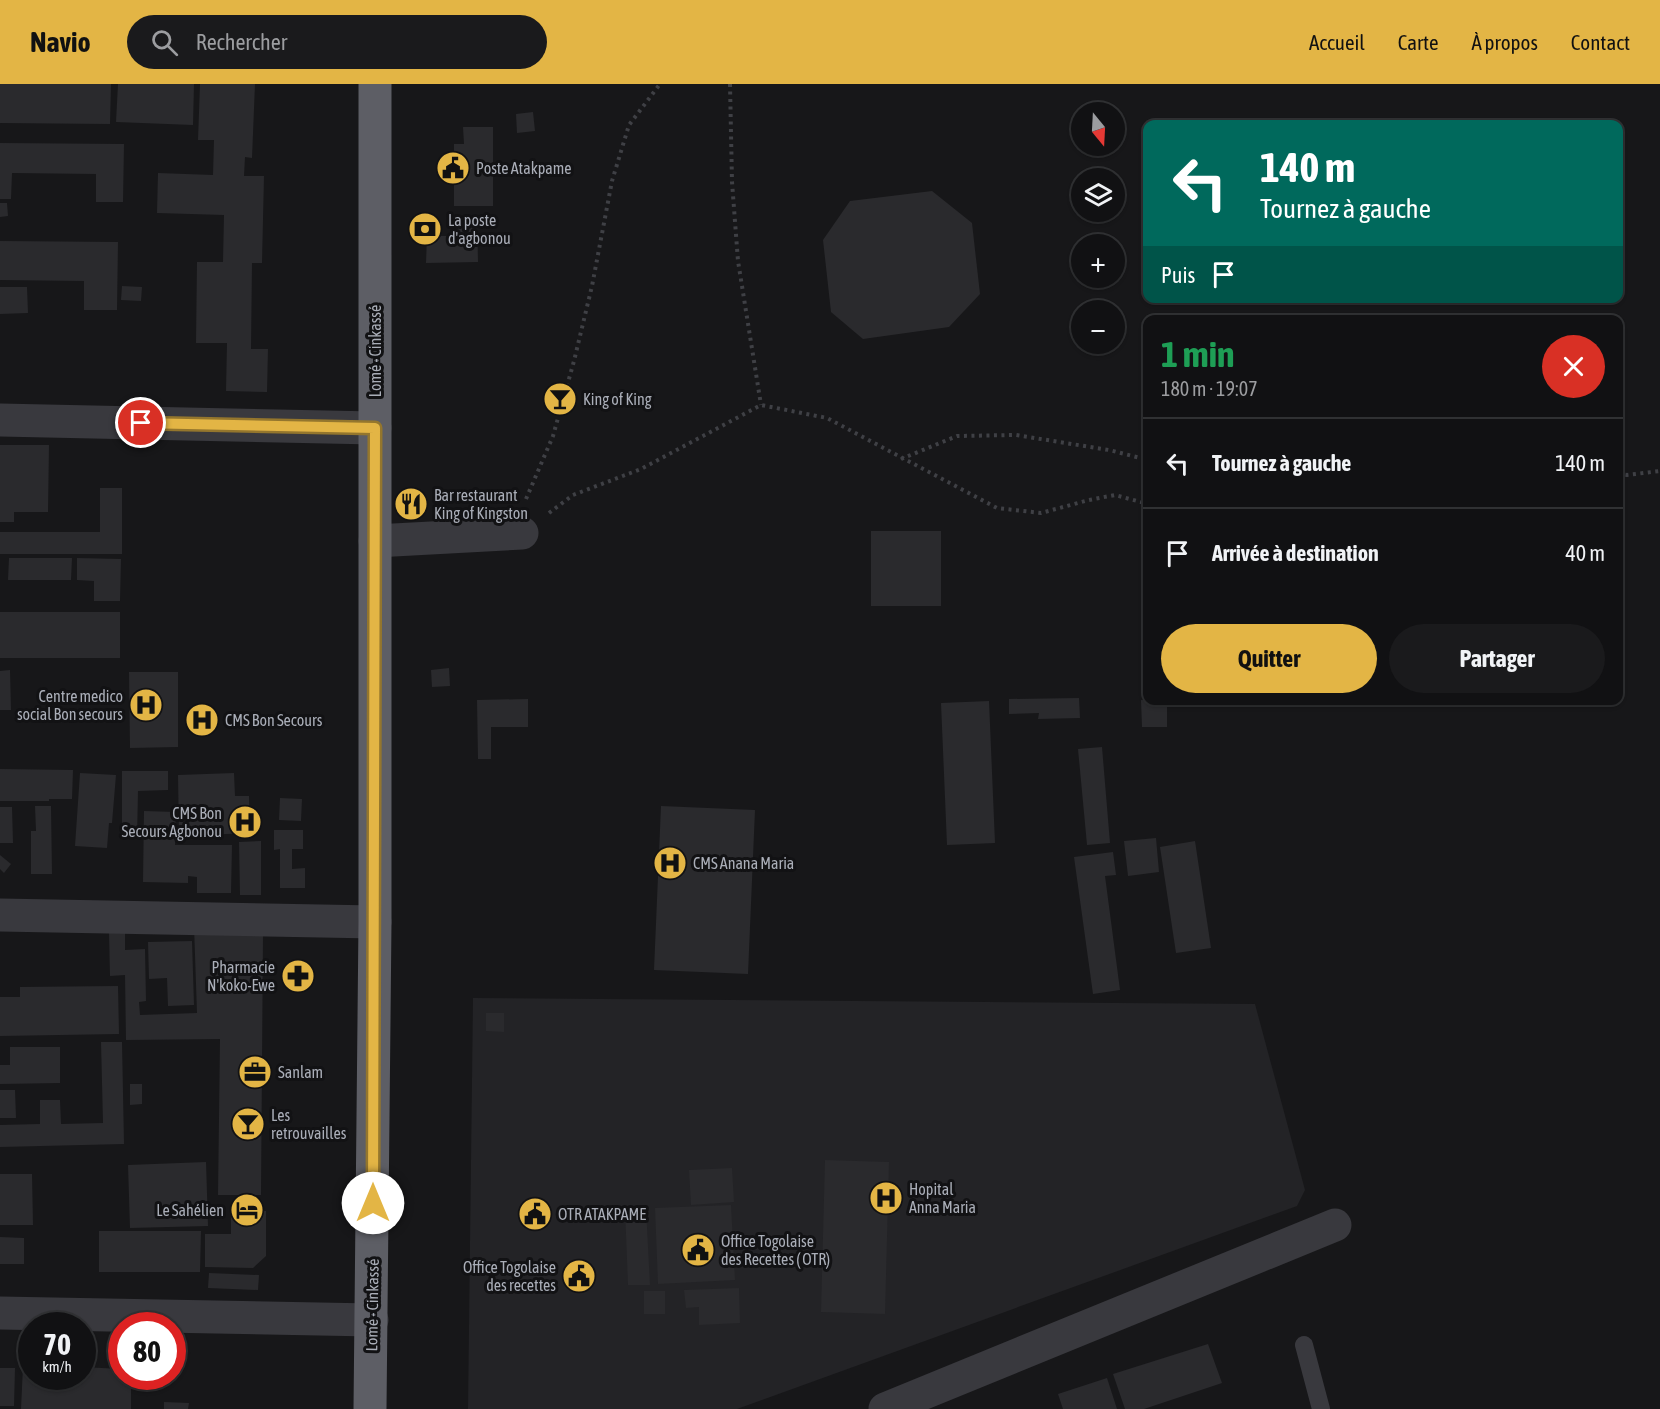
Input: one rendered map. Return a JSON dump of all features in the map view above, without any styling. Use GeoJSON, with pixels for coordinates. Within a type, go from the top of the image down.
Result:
{"type":"FeatureCollection","features":[{"type":"Feature","properties":{"kind":"highway","name":"Lomé - Cinkassé"},"geometry":{"type":"LineString","coordinates":[[370,1409],[375,922],[375,84]]}},
{"type":"Feature","properties":{"kind":"street"},"geometry":{"type":"LineString","coordinates":[[0,420],[375,428]]}},
{"type":"Feature","properties":{"kind":"street"},"geometry":{"type":"LineString","coordinates":[[375,541],[517,533]]}},
{"type":"Feature","properties":{"kind":"street"},"geometry":{"type":"LineString","coordinates":[[0,915],[375,922]]}},
{"type":"Feature","properties":{"kind":"street"},"geometry":{"type":"LineString","coordinates":[[885,1409],[1335,1225]]}},
{"type":"Feature","properties":{"kind":"street"},"geometry":{"type":"LineString","coordinates":[[0,1313],[372,1320]]}},
{"type":"Feature","properties":{"kind":"lane"},"geometry":{"type":"LineString","coordinates":[[1304,1345],[1321,1409]]}},
{"type":"Feature","properties":{"kind":"path"},"geometry":{"type":"LineString","coordinates":[[517,533],[553,435],[574,361],[612,181],[629,125],[660,84]]}},
{"type":"Feature","properties":{"kind":"path"},"geometry":{"type":"LineString","coordinates":[[730,84],[732,182],[738,261],[761,405]]}},
{"type":"Feature","properties":{"kind":"path"},"geometry":{"type":"LineString","coordinates":[[517,533],[573,495],[641,469],[761,405],[827,418],[997,508],[1041,513],[1115,495],[1142,503]]}},
{"type":"Feature","properties":{"kind":"path"},"geometry":{"type":"LineString","coordinates":[[902,459],[957,436],[1016,435],[1109,450],[1143,459]]}},
{"type":"Feature","properties":{"kind":"path"},"geometry":{"type":"LineString","coordinates":[[1623,475],[1660,471]]}},
{"type":"Feature","properties":{"kind":"shaded area","name":"Hopital Anna Maria"},"geometry":{"type":"Polygon","coordinates":[[[473,998],[1255,1004],[1305,1190],[1297,1206],[737,1409],[468,1409],[473,998]]]}},
{"type":"Feature","properties":{"kind":"building"},"geometry":{"type":"Polygon","coordinates":[[[0,84],[111,84],[110,124],[0,123],[0,84]]]}},
{"type":"Feature","properties":{"kind":"building"},"geometry":{"type":"Polygon","coordinates":[[[118,84],[194,84],[193,125],[116,122],[118,84]]]}},
{"type":"Feature","properties":{"kind":"building"},"geometry":{"type":"Polygon","coordinates":[[[200,84],[255,84],[252,158],[245,157],[244,176],[264,176],[262,263],[252,263],[251,349],[268,349],[267,392],[226,391],[227,343],[196,343],[197,262],[223,262],[224,215],[157,213],[158,173],[213,175],[214,140],[198,140],[200,84]]]}},
{"type":"Feature","properties":{"kind":"building"},"geometry":{"type":"Polygon","coordinates":[[[533,112],[535,131],[517,133],[516,114],[533,112]]]}},
{"type":"Feature","properties":{"kind":"building"},"geometry":{"type":"Polygon","coordinates":[[[463,127],[493,127],[493,206],[454,206],[454,144],[464,144],[463,127]]]}},
{"type":"Feature","properties":{"kind":"building"},"geometry":{"type":"Polygon","coordinates":[[[0,143],[124,144],[123,202],[96,202],[96,174],[12,173],[11,199],[0,199],[0,143]]]}},
{"type":"Feature","properties":{"kind":"building"},"geometry":{"type":"Polygon","coordinates":[[[932,191],[972,223],[980,294],[949,327],[863,339],[831,312],[823,240],[850,201],[932,191]]]}},
{"type":"Feature","properties":{"kind":"building"},"geometry":{"type":"Polygon","coordinates":[[[0,203],[7,203],[8,216],[0,217],[0,203]]]}},
{"type":"Feature","properties":{"kind":"building"},"geometry":{"type":"Polygon","coordinates":[[[477,218],[478,262],[426,263],[427,236],[451,236],[451,219],[477,218]]]}},
{"type":"Feature","properties":{"kind":"building"},"geometry":{"type":"Polygon","coordinates":[[[0,241],[118,242],[117,310],[84,310],[84,281],[0,280],[0,241]]]}},
{"type":"Feature","properties":{"kind":"building"},"geometry":{"type":"Polygon","coordinates":[[[122,286],[142,287],[141,301],[121,300],[122,286]]]}},
{"type":"Feature","properties":{"kind":"building"},"geometry":{"type":"Polygon","coordinates":[[[0,287],[27,287],[28,313],[0,314],[0,287]]]}},
{"type":"Feature","properties":{"kind":"building"},"geometry":{"type":"Polygon","coordinates":[[[0,445],[49,445],[48,512],[14,512],[14,522],[0,522],[0,445]]]}},
{"type":"Feature","properties":{"kind":"building"},"geometry":{"type":"Polygon","coordinates":[[[100,488],[122,488],[122,554],[0,554],[0,532],[100,532],[100,488]]]}},
{"type":"Feature","properties":{"kind":"building"},"geometry":{"type":"Polygon","coordinates":[[[871,531],[941,531],[941,606],[871,606],[871,531]]]}},
{"type":"Feature","properties":{"kind":"building"},"geometry":{"type":"Polygon","coordinates":[[[9,558],[72,558],[71,580],[8,580],[9,558]]]}},
{"type":"Feature","properties":{"kind":"building"},"geometry":{"type":"Polygon","coordinates":[[[77,558],[121,559],[120,601],[94,601],[94,581],[77,580],[77,558]]]}},
{"type":"Feature","properties":{"kind":"building"},"geometry":{"type":"Polygon","coordinates":[[[0,612],[120,612],[120,658],[0,658],[0,612]]]}},
{"type":"Feature","properties":{"kind":"building"},"geometry":{"type":"Polygon","coordinates":[[[449,668],[450,686],[432,687],[431,670],[449,668]]]}},
{"type":"Feature","properties":{"kind":"building"},"geometry":{"type":"Polygon","coordinates":[[[10,670],[11,710],[0,710],[0,671],[10,670]]]}},
{"type":"Feature","properties":{"kind":"building"},"geometry":{"type":"Polygon","coordinates":[[[129,672],[178,672],[178,747],[130,748],[129,672]]]}},
{"type":"Feature","properties":{"kind":"building"},"geometry":{"type":"Polygon","coordinates":[[[1079,698],[1080,718],[1038,719],[1039,713],[1009,714],[1009,699],[1079,698]]]}},
{"type":"Feature","properties":{"kind":"building"},"geometry":{"type":"Polygon","coordinates":[[[528,699],[528,727],[491,727],[491,759],[478,759],[477,700],[528,699]]]}},
{"type":"Feature","properties":{"kind":"building"},"geometry":{"type":"Polygon","coordinates":[[[1141,700],[1143,700],[1143,705],[1167,705],[1167,727],[1142,727],[1141,700]]]}},
{"type":"Feature","properties":{"kind":"building"},"geometry":{"type":"Polygon","coordinates":[[[989,701],[995,843],[947,845],[941,703],[989,701]]]}},
{"type":"Feature","properties":{"kind":"building"},"geometry":{"type":"Polygon","coordinates":[[[1102,747],[1110,843],[1087,845],[1078,749],[1102,747]]]}},
{"type":"Feature","properties":{"kind":"building"},"geometry":{"type":"Polygon","coordinates":[[[0,769],[73,770],[72,799],[0,801],[0,769]]]}},
{"type":"Feature","properties":{"kind":"building"},"geometry":{"type":"Polygon","coordinates":[[[122,771],[168,771],[168,790],[138,791],[137,838],[122,837],[122,771]]]}},
{"type":"Feature","properties":{"kind":"building"},"geometry":{"type":"Polygon","coordinates":[[[80,773],[116,775],[112,823],[109,823],[107,848],[75,846],[80,773]]]}},
{"type":"Feature","properties":{"kind":"building"},"geometry":{"type":"Polygon","coordinates":[[[234,773],[235,796],[249,796],[250,833],[179,836],[178,775],[234,773]]]}},
{"type":"Feature","properties":{"kind":"building"},"geometry":{"type":"Polygon","coordinates":[[[280,798],[302,799],[301,821],[279,820],[280,798]]]}},
{"type":"Feature","properties":{"kind":"building"},"geometry":{"type":"Polygon","coordinates":[[[35,806],[51,806],[52,874],[31,874],[31,831],[36,831],[35,806]]]}},
{"type":"Feature","properties":{"kind":"building"},"geometry":{"type":"Polygon","coordinates":[[[661,806],[755,810],[748,974],[654,970],[661,806]]]}},
{"type":"Feature","properties":{"kind":"building"},"geometry":{"type":"Polygon","coordinates":[[[0,807],[12,807],[13,843],[0,843],[0,807]]]}},
{"type":"Feature","properties":{"kind":"building"},"geometry":{"type":"Polygon","coordinates":[[[144,811],[176,812],[175,845],[232,845],[231,893],[197,893],[197,877],[188,876],[188,883],[143,882],[144,811]]]}},
{"type":"Feature","properties":{"kind":"building"},"geometry":{"type":"Polygon","coordinates":[[[274,830],[303,830],[303,849],[292,849],[292,869],[305,868],[305,888],[280,888],[280,849],[274,850],[274,830]]]}},
{"type":"Feature","properties":{"kind":"building"},"geometry":{"type":"Polygon","coordinates":[[[1156,838],[1159,872],[1128,876],[1124,841],[1156,838]]]}},
{"type":"Feature","properties":{"kind":"building"},"geometry":{"type":"Polygon","coordinates":[[[261,841],[261,895],[240,895],[239,842],[261,841]]]}},
{"type":"Feature","properties":{"kind":"building"},"geometry":{"type":"Polygon","coordinates":[[[1195,841],[1211,948],[1176,953],[1160,847],[1195,841]]]}},
{"type":"Feature","properties":{"kind":"building"},"geometry":{"type":"Polygon","coordinates":[[[1113,852],[1116,875],[1105,876],[1120,990],[1093,994],[1074,857],[1113,852]]]}},
{"type":"Feature","properties":{"kind":"building"},"geometry":{"type":"Polygon","coordinates":[[[0,855],[11,864],[4,873],[0,869],[0,855]]]}},
{"type":"Feature","properties":{"kind":"building"},"geometry":{"type":"Polygon","coordinates":[[[194,926],[263,934],[261,1195],[218,1195],[220,1039],[126,1040],[125,975],[110,976],[109,933],[125,932],[125,950],[145,949],[146,1001],[139,1002],[140,1015],[197,1013],[194,926]]]}},
{"type":"Feature","properties":{"kind":"building"},"geometry":{"type":"Polygon","coordinates":[[[192,941],[194,1005],[168,1006],[167,978],[149,979],[148,942],[192,941]]]}},
{"type":"Feature","properties":{"kind":"building"},"geometry":{"type":"Polygon","coordinates":[[[118,986],[119,1034],[0,1036],[0,997],[20,997],[20,987],[118,986]]]}},
{"type":"Feature","properties":{"kind":"building"},"geometry":{"type":"Polygon","coordinates":[[[486,1013],[504,1013],[504,1032],[486,1031],[486,1013]]]}},
{"type":"Feature","properties":{"kind":"building"},"geometry":{"type":"Polygon","coordinates":[[[101,1042],[122,1042],[124,1144],[0,1147],[0,1125],[40,1124],[40,1100],[60,1100],[61,1124],[103,1123],[101,1042]]]}},
{"type":"Feature","properties":{"kind":"building"},"geometry":{"type":"Polygon","coordinates":[[[10,1047],[60,1047],[60,1083],[0,1084],[0,1065],[10,1065],[10,1047]]]}},
{"type":"Feature","properties":{"kind":"building"},"geometry":{"type":"Polygon","coordinates":[[[130,1084],[142,1084],[142,1104],[130,1105],[130,1084]]]}},
{"type":"Feature","properties":{"kind":"building"},"geometry":{"type":"Polygon","coordinates":[[[0,1090],[15,1090],[16,1118],[0,1118],[0,1090]]]}},
{"type":"Feature","properties":{"kind":"building"},"geometry":{"type":"Polygon","coordinates":[[[825,1160],[889,1162],[885,1314],[821,1312],[825,1160]]]}},
{"type":"Feature","properties":{"kind":"building"},"geometry":{"type":"Polygon","coordinates":[[[206,1162],[208,1226],[130,1228],[128,1165],[206,1162]]]}},
{"type":"Feature","properties":{"kind":"building"},"geometry":{"type":"Polygon","coordinates":[[[732,1168],[734,1202],[691,1205],[689,1170],[732,1168]]]}},
{"type":"Feature","properties":{"kind":"building"},"geometry":{"type":"Polygon","coordinates":[[[0,1174],[32,1174],[33,1225],[0,1225],[0,1174]]]}},
{"type":"Feature","properties":{"kind":"building"},"geometry":{"type":"Polygon","coordinates":[[[731,1205],[735,1280],[658,1284],[655,1208],[731,1205]]]}},
{"type":"Feature","properties":{"kind":"building"},"geometry":{"type":"Polygon","coordinates":[[[646,1208],[650,1285],[628,1285],[625,1209],[646,1208]]]}},
{"type":"Feature","properties":{"kind":"building"},"geometry":{"type":"Polygon","coordinates":[[[231,1211],[266,1211],[266,1256],[253,1268],[205,1267],[205,1234],[231,1234],[231,1211]]]}},
{"type":"Feature","properties":{"kind":"building"},"geometry":{"type":"Polygon","coordinates":[[[99,1231],[201,1231],[200,1272],[99,1272],[99,1231]]]}},
{"type":"Feature","properties":{"kind":"building"},"geometry":{"type":"Polygon","coordinates":[[[0,1237],[24,1238],[24,1264],[0,1264],[0,1237]]]}},
{"type":"Feature","properties":{"kind":"building"},"geometry":{"type":"Polygon","coordinates":[[[209,1273],[259,1275],[258,1290],[208,1288],[209,1273]]]}},
{"type":"Feature","properties":{"kind":"building"},"geometry":{"type":"Polygon","coordinates":[[[739,1288],[740,1323],[699,1325],[699,1307],[686,1308],[684,1290],[739,1288]]]}},
{"type":"Feature","properties":{"kind":"building"},"geometry":{"type":"Polygon","coordinates":[[[644,1291],[665,1291],[665,1314],[644,1314],[644,1291]]]}},
{"type":"Feature","properties":{"kind":"building"},"geometry":{"type":"Polygon","coordinates":[[[1208,1344],[1222,1383],[1144,1409],[1125,1409],[1113,1374],[1208,1344]]]}},
{"type":"Feature","properties":{"kind":"building"},"geometry":{"type":"Polygon","coordinates":[[[0,1368],[15,1368],[14,1406],[0,1406],[0,1368]]]}},
{"type":"Feature","properties":{"kind":"building"},"geometry":{"type":"Polygon","coordinates":[[[96,1368],[108,1368],[108,1390],[131,1390],[131,1409],[21,1409],[22,1390],[96,1390],[96,1368]]]}},
{"type":"Feature","properties":{"kind":"building"},"geometry":{"type":"Polygon","coordinates":[[[1107,1378],[1117,1409],[1063,1409],[1058,1394],[1107,1378]]]}},
{"type":"Feature","properties":{"kind":"building"},"geometry":{"type":"Polygon","coordinates":[[[164,1402],[189,1403],[188,1409],[164,1409],[164,1402]]]}},
{"type":"Feature","properties":{"kind":"place","name":"Poste Atakpame"},"geometry":{"type":"Point","coordinates":[453,168]}},
{"type":"Feature","properties":{"kind":"place","name":"La poste d'agbonou"},"geometry":{"type":"Point","coordinates":[425,229]}},
{"type":"Feature","properties":{"kind":"place","name":"King of King"},"geometry":{"type":"Point","coordinates":[560,399]}},
{"type":"Feature","properties":{"kind":"place","name":"Bar restaurant King of Kingston"},"geometry":{"type":"Point","coordinates":[411,504]}},
{"type":"Feature","properties":{"kind":"place","name":"Centre medico social Bon secours"},"geometry":{"type":"Point","coordinates":[146,705]}},
{"type":"Feature","properties":{"kind":"place","name":"CMS Bon Secours"},"geometry":{"type":"Point","coordinates":[202,720]}},
{"type":"Feature","properties":{"kind":"place","name":"CMS Bon Secours Agbonou"},"geometry":{"type":"Point","coordinates":[245,822]}},
{"type":"Feature","properties":{"kind":"place","name":"CMS Anana Maria"},"geometry":{"type":"Point","coordinates":[670,863]}},
{"type":"Feature","properties":{"kind":"place","name":"Pharmacie N'koko-Ewe"},"geometry":{"type":"Point","coordinates":[298,976]}},
{"type":"Feature","properties":{"kind":"place","name":"Sanlam"},"geometry":{"type":"Point","coordinates":[255,1072]}},
{"type":"Feature","properties":{"kind":"place","name":"Les retrouvailles"},"geometry":{"type":"Point","coordinates":[248,1124]}},
{"type":"Feature","properties":{"kind":"place","name":"Hopital Anna Maria"},"geometry":{"type":"Point","coordinates":[886,1198]}},
{"type":"Feature","properties":{"kind":"place","name":"Le Sahélien"},"geometry":{"type":"Point","coordinates":[247,1210]}},
{"type":"Feature","properties":{"kind":"place","name":"OTR ATAKPAME"},"geometry":{"type":"Point","coordinates":[535,1214]}},
{"type":"Feature","properties":{"kind":"place","name":"Office Togolaise des Recettes ( OTR)"},"geometry":{"type":"Point","coordinates":[698,1250]}},
{"type":"Feature","properties":{"kind":"place","name":"Office Togolaise des recettes"},"geometry":{"type":"Point","coordinates":[579,1276]}},
{"type":"Feature","properties":{"kind":"route"},"geometry":{"type":"LineString","coordinates":[[141,423],[375,428],[373,1203]]}}]}
